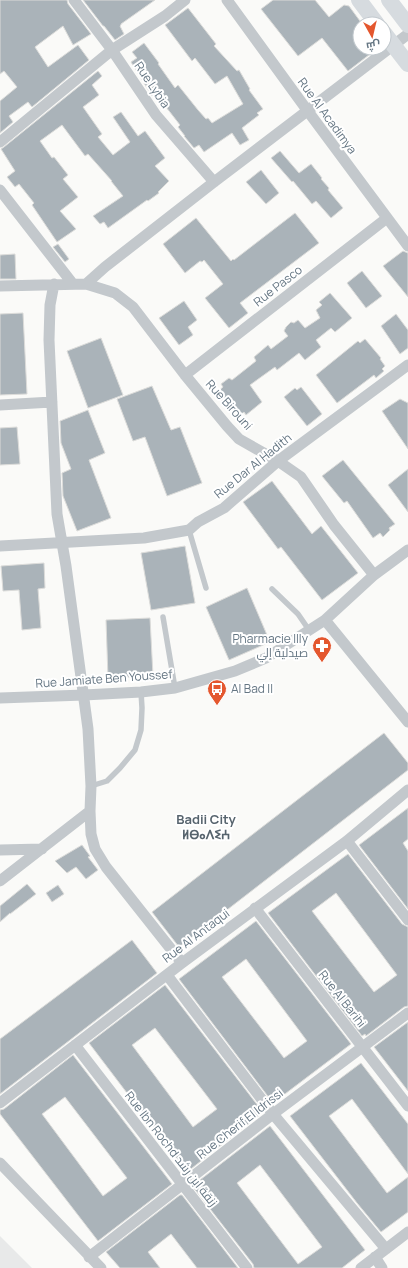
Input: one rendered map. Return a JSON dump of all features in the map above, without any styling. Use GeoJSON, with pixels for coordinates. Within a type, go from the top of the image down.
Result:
{"type":"FeatureCollection","features":[{"type":"Feature","properties":{"kind":"main road"},"geometry":{"type":"LineString","coordinates":[[359,0],[372,16]]}},
{"type":"Feature","properties":{"kind":"main road"},"geometry":{"type":"LineString","coordinates":[[389,0],[408,25]]}},
{"type":"Feature","properties":{"kind":"main road"},"geometry":{"type":"LineString","coordinates":[[392,43],[408,64]]}},
{"type":"Feature","properties":{"kind":"street","name":"Rue Lybia"},"geometry":{"type":"LineString","coordinates":[[74,0],[112,50],[156,115],[214,182]]}},
{"type":"Feature","properties":{"kind":"street"},"geometry":{"type":"LineString","coordinates":[[0,142],[112,50],[165,16],[185,0]]}},
{"type":"Feature","properties":{"kind":"street","name":"Rue Al Acadimya"},"geometry":{"type":"LineString","coordinates":[[227,0],[408,246]]}},
{"type":"Feature","properties":{"kind":"street"},"geometry":{"type":"LineString","coordinates":[[392,38],[408,34]]}},
{"type":"Feature","properties":{"kind":"street"},"geometry":{"type":"LineString","coordinates":[[86,284],[105,267],[307,110],[369,56]]}},
{"type":"Feature","properties":{"kind":"street"},"geometry":{"type":"LineString","coordinates":[[0,190],[73,284]]}},
{"type":"Feature","properties":{"kind":"street","name":"Rue Pasco"},"geometry":{"type":"LineString","coordinates":[[185,375],[387,218]]}},
{"type":"Feature","properties":{"kind":"street"},"geometry":{"type":"LineString","coordinates":[[54,284],[50,305],[49,334],[57,514],[63,542],[88,729],[91,786],[91,834],[95,849],[106,867],[182,963]]}},
{"type":"Feature","properties":{"kind":"street","name":"Rue Birouni"},"geometry":{"type":"LineString","coordinates":[[0,286],[86,284],[116,293],[133,307],[185,375],[239,439],[278,461],[301,478],[334,525],[374,576]]}},
{"type":"Feature","properties":{"kind":"street","name":"Rue Dar Al Hadith"},"geometry":{"type":"LineString","coordinates":[[0,546],[144,538],[189,530],[198,522],[224,508],[278,461],[408,365]]}},
{"type":"Feature","properties":{"kind":"street"},"geometry":{"type":"LineString","coordinates":[[0,405],[52,402]]}},
{"type":"Feature","properties":{"kind":"street","name":"Rue Jamiate Ben Youssef"},"geometry":{"type":"LineString","coordinates":[[0,698],[84,696],[141,692],[175,688],[235,671],[266,658],[325,620],[374,576],[408,550]]}},
{"type":"Feature","properties":{"kind":"street"},"geometry":{"type":"LineString","coordinates":[[325,620],[408,722]]}},
{"type":"Feature","properties":{"kind":"street","name":"Rue Al Antaqui"},"geometry":{"type":"LineString","coordinates":[[0,1103],[182,963],[346,841],[408,790]]}},
{"type":"Feature","properties":{"kind":"street"},"geometry":{"type":"LineString","coordinates":[[0,881],[90,811]]}},
{"type":"Feature","properties":{"kind":"street"},"geometry":{"type":"LineString","coordinates":[[346,841],[408,920]]}},
{"type":"Feature","properties":{"kind":"street"},"geometry":{"type":"LineString","coordinates":[[0,850],[42,849]]}},
{"type":"Feature","properties":{"kind":"street","name":"Rue Al Barihi"},"geometry":{"type":"LineString","coordinates":[[255,908],[408,1106]]}},
{"type":"Feature","properties":{"kind":"street"},"geometry":{"type":"LineString","coordinates":[[167,975],[273,1114],[386,1249]]}},
{"type":"Feature","properties":{"kind":"street","name":"Rue Cherif El Idrissi"},"geometry":{"type":"LineString","coordinates":[[89,1257],[273,1114],[408,1013]]}},
{"type":"Feature","properties":{"kind":"street","name":"Rue Ibn Rochd زنقة ابن رشد"},"geometry":{"type":"LineString","coordinates":[[75,1045],[247,1268]]}},
{"type":"Feature","properties":{"kind":"street"},"geometry":{"type":"LineString","coordinates":[[0,1163],[101,1268]]}},
{"type":"Feature","properties":{"kind":"street"},"geometry":{"type":"LineString","coordinates":[[361,1268],[408,1232]]}},
{"type":"Feature","properties":{"kind":"street"},"geometry":{"type":"LineString","coordinates":[[375,1257],[382,1268]]}},
{"type":"Feature","properties":{"kind":"lane"},"geometry":{"type":"LineString","coordinates":[[189,530],[206,588]]}},
{"type":"Feature","properties":{"kind":"lane"},"geometry":{"type":"LineString","coordinates":[[272,589],[298,614],[309,630]]}},
{"type":"Feature","properties":{"kind":"lane"},"geometry":{"type":"LineString","coordinates":[[163,617],[175,688]]}},
{"type":"Feature","properties":{"kind":"lane"},"geometry":{"type":"LineString","coordinates":[[91,786],[108,781],[135,750],[141,730],[141,692]]}},
{"type":"Feature","properties":{"kind":"shaded area"},"geometry":{"type":"Polygon","coordinates":[[[0,1236],[32,1268],[0,1268],[0,1236]]]}},
{"type":"Feature","properties":{"kind":"building"},"geometry":{"type":"Polygon","coordinates":[[[0,0],[67,0],[68,4],[91,34],[73,45],[63,26],[35,47],[48,67],[78,45],[89,60],[32,107],[28,102],[9,116],[13,122],[0,133],[0,101],[17,87],[4,71],[0,74],[0,0]]]}},
{"type":"Feature","properties":{"kind":"building"},"geometry":{"type":"Polygon","coordinates":[[[83,0],[155,0],[121,24],[120,26],[124,34],[115,40],[83,0]]]}},
{"type":"Feature","properties":{"kind":"building"},"geometry":{"type":"Polygon","coordinates":[[[273,0],[315,0],[329,17],[344,5],[349,6],[356,16],[352,16],[352,56],[368,56],[348,71],[322,38],[298,56],[261,9],[273,0]]]}},
{"type":"Feature","properties":{"kind":"building"},"geometry":{"type":"Polygon","coordinates":[[[188,8],[216,44],[214,46],[237,71],[239,70],[250,89],[249,90],[263,109],[257,113],[259,115],[242,128],[249,140],[240,145],[232,133],[204,152],[199,145],[194,148],[178,127],[180,125],[159,98],[157,100],[153,95],[152,96],[131,62],[137,58],[132,52],[144,43],[175,88],[178,85],[206,119],[208,118],[212,123],[243,104],[227,76],[215,84],[195,58],[192,61],[165,25],[188,8]]]}},
{"type":"Feature","properties":{"kind":"building"},"geometry":{"type":"Polygon","coordinates":[[[98,71],[102,76],[92,85],[99,95],[83,107],[102,134],[98,137],[113,155],[130,142],[113,117],[121,112],[138,136],[145,131],[165,158],[155,166],[169,181],[158,192],[159,193],[108,228],[104,222],[100,224],[93,216],[123,196],[88,154],[85,156],[62,125],[40,141],[52,158],[54,157],[68,175],[63,179],[78,197],[60,211],[76,229],[57,242],[32,205],[34,203],[19,184],[15,187],[7,177],[15,171],[1,149],[98,71]]]}},
{"type":"Feature","properties":{"kind":"building"},"geometry":{"type":"Polygon","coordinates":[[[280,151],[299,173],[311,164],[329,188],[328,190],[343,208],[331,218],[316,201],[312,204],[271,158],[280,151]]]}},
{"type":"Feature","properties":{"kind":"building"},"geometry":{"type":"Polygon","coordinates":[[[261,170],[279,193],[266,204],[246,182],[261,170]]]}},
{"type":"Feature","properties":{"kind":"building"},"geometry":{"type":"Polygon","coordinates":[[[295,213],[319,243],[240,303],[248,313],[229,328],[205,298],[223,284],[204,260],[202,262],[200,261],[185,273],[163,244],[196,218],[231,261],[295,213]]]}},
{"type":"Feature","properties":{"kind":"building"},"geometry":{"type":"Polygon","coordinates":[[[58,244],[69,259],[65,262],[53,247],[58,244]]]}},
{"type":"Feature","properties":{"kind":"building"},"geometry":{"type":"Polygon","coordinates":[[[403,251],[408,253],[408,297],[383,266],[403,251]]]}},
{"type":"Feature","properties":{"kind":"building"},"geometry":{"type":"Polygon","coordinates":[[[15,254],[16,279],[0,279],[0,255],[15,254]]]}},
{"type":"Feature","properties":{"kind":"building"},"geometry":{"type":"Polygon","coordinates":[[[362,271],[382,296],[366,308],[347,283],[362,271]]]}},
{"type":"Feature","properties":{"kind":"building"},"geometry":{"type":"Polygon","coordinates":[[[330,293],[352,318],[335,332],[331,328],[316,340],[321,347],[305,360],[299,353],[277,370],[275,367],[250,385],[262,402],[246,415],[244,412],[239,416],[227,402],[224,404],[216,393],[223,387],[221,384],[229,378],[232,380],[256,361],[254,357],[268,345],[271,349],[288,336],[284,331],[291,322],[294,323],[298,320],[305,328],[320,318],[316,310],[322,305],[319,302],[330,293]]]}},
{"type":"Feature","properties":{"kind":"building"},"geometry":{"type":"Polygon","coordinates":[[[184,301],[197,320],[188,327],[193,335],[179,345],[159,318],[184,301]]]}},
{"type":"Feature","properties":{"kind":"building"},"geometry":{"type":"Polygon","coordinates":[[[23,313],[27,394],[0,395],[0,314],[23,313]]]}},
{"type":"Feature","properties":{"kind":"building"},"geometry":{"type":"Polygon","coordinates":[[[396,314],[408,330],[408,348],[400,354],[381,326],[396,314]]]}},
{"type":"Feature","properties":{"kind":"building"},"geometry":{"type":"Polygon","coordinates":[[[101,338],[123,395],[88,408],[67,351],[101,338]]]}},
{"type":"Feature","properties":{"kind":"building"},"geometry":{"type":"Polygon","coordinates":[[[365,339],[381,358],[380,359],[385,366],[382,369],[384,371],[376,378],[374,375],[337,403],[316,375],[358,341],[360,343],[365,339]]]}},
{"type":"Feature","properties":{"kind":"building"},"geometry":{"type":"Polygon","coordinates":[[[152,386],[171,430],[180,427],[202,483],[167,496],[145,437],[133,441],[117,399],[152,386]]]}},
{"type":"Feature","properties":{"kind":"building"},"geometry":{"type":"Polygon","coordinates":[[[301,387],[322,414],[307,426],[284,397],[295,388],[297,390],[301,387]]]}},
{"type":"Feature","properties":{"kind":"building"},"geometry":{"type":"Polygon","coordinates":[[[400,399],[408,403],[408,449],[382,411],[400,399]]]}},
{"type":"Feature","properties":{"kind":"building"},"geometry":{"type":"Polygon","coordinates":[[[88,410],[105,453],[89,460],[111,518],[77,531],[63,496],[62,473],[71,469],[61,443],[60,421],[88,410]]]}},
{"type":"Feature","properties":{"kind":"building"},"geometry":{"type":"Polygon","coordinates":[[[17,427],[20,464],[0,465],[0,428],[17,427]]]}},
{"type":"Feature","properties":{"kind":"building"},"geometry":{"type":"Polygon","coordinates":[[[343,460],[395,524],[389,528],[390,530],[383,537],[380,533],[373,538],[347,501],[344,503],[322,476],[343,460]]]}},
{"type":"Feature","properties":{"kind":"building"},"geometry":{"type":"Polygon","coordinates":[[[408,469],[408,512],[388,485],[408,469]]]}},
{"type":"Feature","properties":{"kind":"building"},"geometry":{"type":"Polygon","coordinates":[[[272,481],[312,534],[321,526],[358,573],[322,600],[281,547],[278,549],[243,502],[272,481]]]}},
{"type":"Feature","properties":{"kind":"building"},"geometry":{"type":"Polygon","coordinates":[[[185,546],[195,603],[151,610],[141,553],[185,546]]]}},
{"type":"Feature","properties":{"kind":"building"},"geometry":{"type":"Polygon","coordinates":[[[44,563],[45,588],[38,589],[41,628],[22,630],[19,590],[3,591],[1,566],[44,563]]]}},
{"type":"Feature","properties":{"kind":"building"},"geometry":{"type":"Polygon","coordinates":[[[247,588],[270,642],[229,660],[206,607],[247,588]]]}},
{"type":"Feature","properties":{"kind":"building"},"geometry":{"type":"Polygon","coordinates":[[[150,618],[153,676],[108,678],[106,620],[150,618]]]}},
{"type":"Feature","properties":{"kind":"building"},"geometry":{"type":"Polygon","coordinates":[[[384,733],[408,763],[408,770],[179,947],[152,912],[384,733]]]}},
{"type":"Feature","properties":{"kind":"building"},"geometry":{"type":"Polygon","coordinates":[[[408,808],[408,839],[403,843],[408,851],[408,909],[359,845],[408,808]]]}},
{"type":"Feature","properties":{"kind":"building"},"geometry":{"type":"Polygon","coordinates":[[[82,845],[90,856],[88,857],[98,870],[86,879],[76,867],[67,873],[55,861],[82,845]]]}},
{"type":"Feature","properties":{"kind":"building"},"geometry":{"type":"Polygon","coordinates":[[[348,854],[402,924],[408,927],[408,1006],[404,1007],[366,1036],[365,1034],[362,1036],[268,913],[348,854]],[[336,893],[312,911],[374,992],[397,975],[336,893]]]}},
{"type":"Feature","properties":{"kind":"building"},"geometry":{"type":"Polygon","coordinates":[[[27,884],[36,894],[0,922],[0,906],[27,884]]]}},
{"type":"Feature","properties":{"kind":"building"},"geometry":{"type":"Polygon","coordinates":[[[58,885],[64,894],[52,902],[46,893],[58,885]]]}},
{"type":"Feature","properties":{"kind":"building"},"geometry":{"type":"Polygon","coordinates":[[[256,921],[351,1044],[273,1103],[179,979],[256,921]],[[246,959],[222,977],[284,1058],[307,1041],[246,959]]]}},
{"type":"Feature","properties":{"kind":"building"},"geometry":{"type":"Polygon","coordinates":[[[132,940],[157,973],[0,1094],[0,1039],[132,940]]]}},
{"type":"Feature","properties":{"kind":"building"},"geometry":{"type":"Polygon","coordinates":[[[165,985],[262,1111],[260,1113],[261,1114],[187,1172],[89,1043],[165,985]],[[155,1028],[132,1045],[193,1127],[217,1109],[155,1028]]]}},
{"type":"Feature","properties":{"kind":"building"},"geometry":{"type":"Polygon","coordinates":[[[408,1022],[408,1091],[374,1047],[408,1022]]]}},
{"type":"Feature","properties":{"kind":"building"},"geometry":{"type":"Polygon","coordinates":[[[73,1055],[172,1184],[98,1241],[0,1114],[0,1110],[4,1109],[73,1055]],[[65,1097],[42,1114],[103,1196],[127,1178],[65,1097]]]}},
{"type":"Feature","properties":{"kind":"building"},"geometry":{"type":"Polygon","coordinates":[[[361,1063],[408,1124],[408,1174],[352,1099],[329,1116],[387,1193],[408,1177],[408,1212],[381,1232],[290,1116],[361,1063]]]}},
{"type":"Feature","properties":{"kind":"building"},"geometry":{"type":"Polygon","coordinates":[[[270,1126],[365,1250],[342,1268],[254,1268],[253,1264],[193,1187],[196,1183],[270,1126]],[[260,1165],[237,1183],[298,1264],[322,1247],[260,1165]]]}},
{"type":"Feature","properties":{"kind":"building"},"geometry":{"type":"Polygon","coordinates":[[[182,1195],[238,1268],[197,1268],[171,1234],[148,1252],[160,1268],[120,1268],[106,1252],[182,1195]]]}},
{"type":"Feature","properties":{"kind":"place","name":"Pharmacie Illy صيدلية إلي"},"geometry":{"type":"Point","coordinates":[322,663]}},
{"type":"Feature","properties":{"kind":"place","name":"Al Bad ll"},"geometry":{"type":"Point","coordinates":[217,706]}},
{"type":"Feature","properties":{"kind":"district","name":"Badii City ⵍⴱⴰⴷⵉⵄ"},"geometry":{"type":"Point","coordinates":[206,826]}}]}
